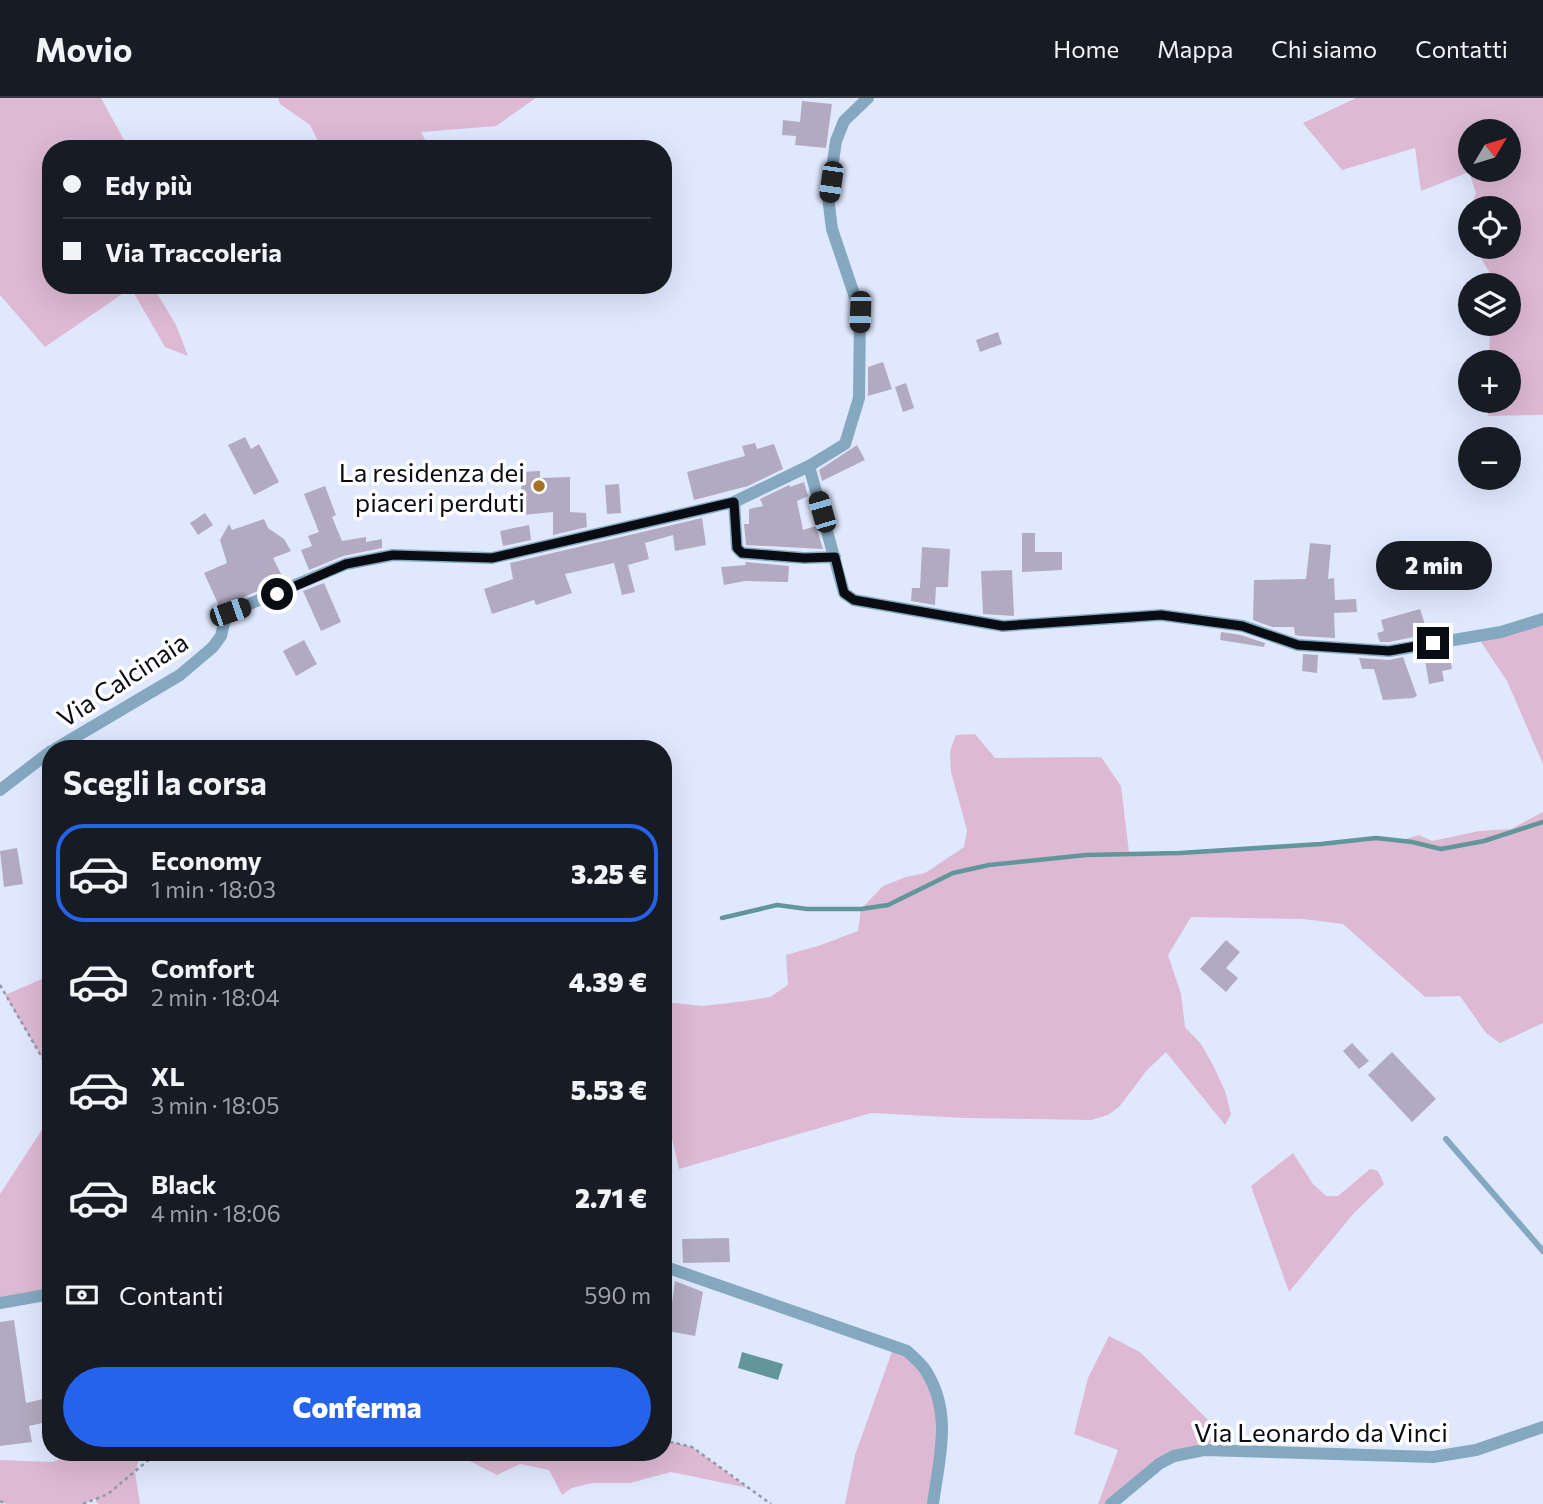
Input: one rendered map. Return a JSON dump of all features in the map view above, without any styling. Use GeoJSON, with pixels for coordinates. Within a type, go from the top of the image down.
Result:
{"type":"FeatureCollection","features":[{"type":"Feature","properties":{"kind":"street","name":"Via Calcinaia"},"geometry":{"type":"LineString","coordinates":[[70,740],[180,675],[213,647],[221,636],[230,612],[346,564],[393,555],[492,558],[734,502],[809,467],[845,444],[859,398],[860,312],[832,229],[828,197],[836,141],[844,121],[868,98]]}},
{"type":"Feature","properties":{"kind":"street"},"geometry":{"type":"LineString","coordinates":[[809,467],[844,593],[854,600],[1003,626],[1161,615],[1242,626],[1298,645],[1389,651],[1500,632],[1543,619]]}},
{"type":"Feature","properties":{"kind":"street"},"geometry":{"type":"LineString","coordinates":[[734,502],[737,548],[742,553],[804,558],[835,557]]}},
{"type":"Feature","properties":{"kind":"street","name":"Via Calcinaia"},"geometry":{"type":"LineString","coordinates":[[0,790],[42,758]]}},
{"type":"Feature","properties":{"kind":"street"},"geometry":{"type":"LineString","coordinates":[[672,1269],[907,1351],[926,1370],[940,1403],[943,1438],[933,1504]]}},
{"type":"Feature","properties":{"kind":"street"},"geometry":{"type":"LineString","coordinates":[[0,1303],[42,1296]]}},
{"type":"Feature","properties":{"kind":"street","name":"Via Leonardo da Vinci"},"geometry":{"type":"LineString","coordinates":[[1111,1504],[1159,1464],[1174,1456],[1204,1450],[1433,1457],[1476,1450],[1543,1427]]}},
{"type":"Feature","properties":{"kind":"lane"},"geometry":{"type":"LineString","coordinates":[[1446,1139],[1543,1251]]}},
{"type":"Feature","properties":{"kind":"path"},"geometry":{"type":"LineString","coordinates":[[0,985],[42,1057]]}},
{"type":"Feature","properties":{"kind":"path"},"geometry":{"type":"LineString","coordinates":[[672,1442],[692,1447],[771,1504]]}},
{"type":"Feature","properties":{"kind":"path"},"geometry":{"type":"LineString","coordinates":[[83,1504],[108,1494],[147,1461]]}},
{"type":"Feature","properties":{"kind":"path"},"geometry":{"type":"LineString","coordinates":[[0,1502],[6,1504]]}},
{"type":"Feature","properties":{"kind":"shaded area"},"geometry":{"type":"Polygon","coordinates":[[[0,98],[101,98],[124,140],[42,140],[42,294],[122,294],[45,347],[0,295],[0,98]]]}},
{"type":"Feature","properties":{"kind":"shaded area"},"geometry":{"type":"Polygon","coordinates":[[[278,98],[536,98],[496,126],[421,132],[425,140],[318,140],[310,125],[280,104],[278,98]]]}},
{"type":"Feature","properties":{"kind":"shaded area"},"geometry":{"type":"Polygon","coordinates":[[[1356,98],[1543,98],[1543,415],[1488,416],[1488,413],[1521,413],[1521,350],[1489,350],[1490,336],[1521,336],[1521,273],[1490,273],[1482,259],[1521,259],[1521,196],[1475,196],[1472,182],[1521,182],[1521,119],[1458,119],[1458,176],[1421,191],[1415,148],[1342,170],[1303,123],[1356,98]]]}},
{"type":"Feature","properties":{"kind":"shaded area"},"geometry":{"type":"Polygon","coordinates":[[[134,294],[157,294],[176,325],[188,356],[165,347],[134,294]]]}},
{"type":"Feature","properties":{"kind":"shaded area"},"geometry":{"type":"Polygon","coordinates":[[[1543,619],[1543,764],[1507,681],[1477,636],[1543,619]]]}},
{"type":"Feature","properties":{"kind":"shaded area"},"geometry":{"type":"Polygon","coordinates":[[[975,734],[995,758],[1101,757],[1121,786],[1129,852],[1180,853],[1376,838],[1400,841],[1419,835],[1432,841],[1479,831],[1511,829],[1543,812],[1543,1023],[1500,1043],[1486,1033],[1460,996],[1425,997],[1343,924],[1303,919],[1191,917],[1168,955],[1181,994],[1185,1027],[1201,1044],[1225,1091],[1231,1114],[1225,1125],[1166,1052],[1147,1070],[1120,1106],[1108,1115],[1091,1120],[871,1113],[679,1169],[672,1138],[672,1003],[703,1006],[770,997],[788,985],[786,955],[858,931],[861,909],[883,886],[925,873],[964,847],[967,830],[951,772],[950,751],[956,735],[975,734]]]}},
{"type":"Feature","properties":{"kind":"shaded area"},"geometry":{"type":"Polygon","coordinates":[[[42,979],[42,1058],[5,995],[42,979]]]}},
{"type":"Feature","properties":{"kind":"shaded area"},"geometry":{"type":"Polygon","coordinates":[[[42,1130],[42,1296],[0,1303],[0,1194],[42,1130]]]}},
{"type":"Feature","properties":{"kind":"shaded area"},"geometry":{"type":"Polygon","coordinates":[[[1293,1153],[1313,1184],[1326,1196],[1338,1196],[1370,1169],[1378,1171],[1384,1184],[1354,1213],[1289,1292],[1251,1186],[1293,1153]]]}},
{"type":"Feature","properties":{"kind":"shaded area"},"geometry":{"type":"Polygon","coordinates":[[[1109,1336],[1140,1352],[1239,1451],[1174,1456],[1111,1504],[1098,1504],[1118,1450],[1074,1434],[1088,1378],[1109,1336]]]}},
{"type":"Feature","properties":{"kind":"shaded area"},"geometry":{"type":"Polygon","coordinates":[[[894,1346],[907,1351],[940,1403],[933,1504],[845,1504],[855,1455],[894,1346]]]}},
{"type":"Feature","properties":{"kind":"shaded area"},"geometry":{"type":"Polygon","coordinates":[[[742,1352],[783,1364],[778,1380],[738,1368],[742,1352]]]}},
{"type":"Feature","properties":{"kind":"shaded area"},"geometry":{"type":"Polygon","coordinates":[[[672,1442],[692,1447],[748,1488],[671,1472],[630,1483],[592,1483],[572,1488],[562,1495],[549,1470],[520,1464],[497,1475],[470,1461],[672,1461],[672,1442]]]}},
{"type":"Feature","properties":{"kind":"shaded area"},"geometry":{"type":"Polygon","coordinates":[[[0,1460],[138,1461],[135,1472],[140,1504],[98,1504],[95,1499],[83,1504],[6,1504],[0,1501],[0,1460]]]}},
{"type":"Feature","properties":{"kind":"building"},"geometry":{"type":"Polygon","coordinates":[[[802,101],[832,104],[826,148],[795,145],[796,136],[782,135],[783,120],[800,122],[802,101]]]}},
{"type":"Feature","properties":{"kind":"building"},"geometry":{"type":"Polygon","coordinates":[[[998,332],[1002,344],[980,352],[976,340],[998,332]]]}},
{"type":"Feature","properties":{"kind":"building"},"geometry":{"type":"Polygon","coordinates":[[[883,362],[892,389],[868,396],[868,367],[883,362]]]}},
{"type":"Feature","properties":{"kind":"building"},"geometry":{"type":"Polygon","coordinates":[[[906,383],[914,408],[903,412],[895,387],[906,383]]]}},
{"type":"Feature","properties":{"kind":"building"},"geometry":{"type":"Polygon","coordinates":[[[245,437],[251,449],[259,444],[279,482],[254,495],[228,445],[245,437]]]}},
{"type":"Feature","properties":{"kind":"building"},"geometry":{"type":"Polygon","coordinates":[[[755,443],[757,449],[774,444],[783,469],[748,486],[694,500],[687,472],[745,456],[742,446],[755,443]]]}},
{"type":"Feature","properties":{"kind":"building"},"geometry":{"type":"Polygon","coordinates":[[[857,445],[865,460],[822,481],[819,470],[857,445]]]}},
{"type":"Feature","properties":{"kind":"building"},"geometry":{"type":"Polygon","coordinates":[[[540,471],[540,478],[570,477],[570,512],[586,513],[587,527],[553,535],[553,512],[522,515],[521,472],[540,471]]]}},
{"type":"Feature","properties":{"kind":"building"},"geometry":{"type":"Polygon","coordinates":[[[804,482],[808,496],[797,501],[803,530],[816,526],[823,549],[746,545],[744,524],[749,524],[749,509],[763,506],[760,499],[789,485],[790,487],[804,482]]]}},
{"type":"Feature","properties":{"kind":"building"},"geometry":{"type":"Polygon","coordinates":[[[619,484],[621,513],[607,514],[605,485],[619,484]]]}},
{"type":"Feature","properties":{"kind":"building"},"geometry":{"type":"Polygon","coordinates":[[[325,486],[336,515],[332,517],[342,541],[366,537],[366,542],[382,539],[382,548],[343,556],[309,570],[301,550],[312,546],[308,536],[319,532],[304,494],[325,486]]]}},
{"type":"Feature","properties":{"kind":"building"},"geometry":{"type":"Polygon","coordinates":[[[205,513],[213,525],[198,535],[190,523],[205,513]]]}},
{"type":"Feature","properties":{"kind":"building"},"geometry":{"type":"Polygon","coordinates":[[[702,518],[706,545],[675,551],[673,535],[645,543],[649,559],[628,565],[635,592],[622,595],[614,563],[565,574],[572,593],[536,605],[534,600],[492,614],[484,589],[513,579],[510,563],[702,518]]]}},
{"type":"Feature","properties":{"kind":"building"},"geometry":{"type":"Polygon","coordinates":[[[264,519],[268,528],[284,539],[291,551],[273,558],[284,580],[227,604],[221,610],[204,573],[227,563],[220,540],[229,524],[232,530],[264,519]]]}},
{"type":"Feature","properties":{"kind":"building"},"geometry":{"type":"Polygon","coordinates":[[[529,525],[531,540],[503,546],[500,531],[529,525]]]}},
{"type":"Feature","properties":{"kind":"building"},"geometry":{"type":"Polygon","coordinates":[[[1022,533],[1035,533],[1035,552],[1062,552],[1062,570],[1022,572],[1022,533]]]}},
{"type":"Feature","properties":{"kind":"building"},"geometry":{"type":"Polygon","coordinates":[[[1310,543],[1331,545],[1328,579],[1334,578],[1335,600],[1356,599],[1357,612],[1334,613],[1335,638],[1295,635],[1294,627],[1272,627],[1253,620],[1254,580],[1306,579],[1310,543]]]}},
{"type":"Feature","properties":{"kind":"building"},"geometry":{"type":"Polygon","coordinates":[[[922,547],[950,549],[948,587],[936,587],[935,605],[911,601],[912,588],[920,588],[922,547]]]}},
{"type":"Feature","properties":{"kind":"building"},"geometry":{"type":"Polygon","coordinates":[[[745,562],[789,566],[788,582],[745,581],[724,585],[721,567],[746,565],[745,562]]]}},
{"type":"Feature","properties":{"kind":"building"},"geometry":{"type":"Polygon","coordinates":[[[1012,570],[1014,616],[983,614],[981,571],[1012,570]]]}},
{"type":"Feature","properties":{"kind":"building"},"geometry":{"type":"Polygon","coordinates":[[[324,583],[341,622],[321,631],[303,591],[324,583]]]}},
{"type":"Feature","properties":{"kind":"building"},"geometry":{"type":"Polygon","coordinates":[[[1420,609],[1428,634],[1380,642],[1377,633],[1384,631],[1381,620],[1420,609]]]}},
{"type":"Feature","properties":{"kind":"building"},"geometry":{"type":"Polygon","coordinates":[[[1221,632],[1265,643],[1264,647],[1220,640],[1221,632]]]}},
{"type":"Feature","properties":{"kind":"building"},"geometry":{"type":"Polygon","coordinates":[[[304,640],[317,664],[296,676],[283,651],[304,640]]]}},
{"type":"Feature","properties":{"kind":"building"},"geometry":{"type":"Polygon","coordinates":[[[1438,651],[1440,660],[1450,658],[1452,669],[1442,671],[1444,681],[1429,684],[1424,654],[1438,651]]]}},
{"type":"Feature","properties":{"kind":"building"},"geometry":{"type":"Polygon","coordinates":[[[1303,654],[1318,655],[1317,673],[1302,671],[1303,654]]]}},
{"type":"Feature","properties":{"kind":"building"},"geometry":{"type":"Polygon","coordinates":[[[1403,657],[1417,696],[1383,700],[1374,669],[1362,669],[1359,658],[1389,660],[1403,657]]]}},
{"type":"Feature","properties":{"kind":"building"},"geometry":{"type":"Polygon","coordinates":[[[17,848],[23,884],[4,887],[0,851],[17,848]]]}},
{"type":"Feature","properties":{"kind":"building"},"geometry":{"type":"Polygon","coordinates":[[[1226,940],[1240,952],[1226,968],[1238,978],[1226,992],[1200,969],[1226,940]]]}},
{"type":"Feature","properties":{"kind":"building"},"geometry":{"type":"Polygon","coordinates":[[[1352,1043],[1369,1061],[1359,1069],[1343,1051],[1352,1043]]]}},
{"type":"Feature","properties":{"kind":"building"},"geometry":{"type":"Polygon","coordinates":[[[1392,1052],[1436,1099],[1412,1122],[1368,1075],[1392,1052]]]}},
{"type":"Feature","properties":{"kind":"building"},"geometry":{"type":"Polygon","coordinates":[[[729,1238],[730,1262],[683,1263],[682,1239],[729,1238]]]}},
{"type":"Feature","properties":{"kind":"building"},"geometry":{"type":"Polygon","coordinates":[[[675,1281],[703,1292],[695,1336],[672,1332],[675,1281]]]}},
{"type":"Feature","properties":{"kind":"building"},"geometry":{"type":"Polygon","coordinates":[[[14,1320],[26,1403],[42,1399],[42,1423],[29,1426],[32,1442],[0,1446],[0,1322],[14,1320]]]}},
{"type":"Feature","properties":{"kind":"waterway"},"geometry":{"type":"LineString","coordinates":[[722,918],[777,905],[807,909],[861,909],[888,905],[953,873],[989,865],[1086,855],[1180,853],[1376,838],[1441,849],[1484,841],[1543,822]]}},
{"type":"Feature","properties":{"kind":"place","name":"La residenza dei piaceri perduti"},"geometry":{"type":"Point","coordinates":[539,486]}},
{"type":"Feature","properties":{"kind":"route"},"geometry":{"type":"LineString","coordinates":[[277,594],[346,564],[393,555],[492,558],[734,502],[737,548],[742,553],[804,558],[835,557],[844,593],[854,600],[1003,626],[1161,615],[1242,626],[1298,645],[1389,651],[1433,643]]}}]}
